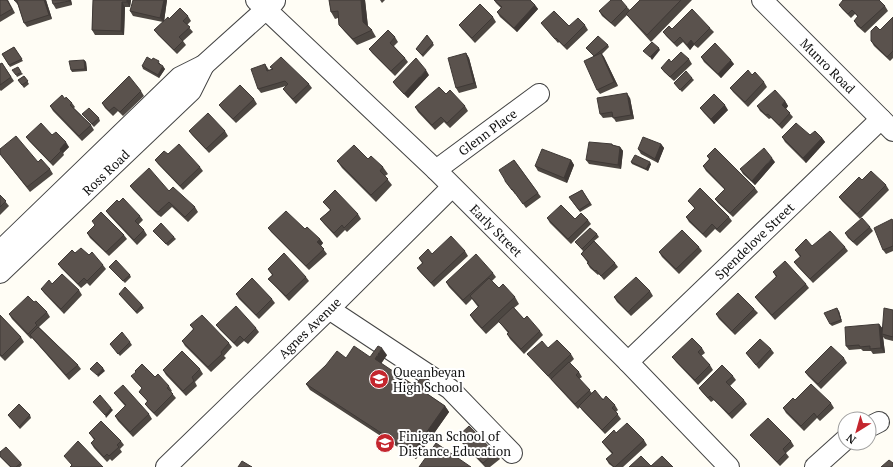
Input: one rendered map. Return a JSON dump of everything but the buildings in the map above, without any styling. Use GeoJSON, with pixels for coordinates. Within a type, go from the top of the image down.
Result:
{"type":"FeatureCollection","features":[{"type":"Feature","properties":{"kind":"street","name":"Munro Road"},"geometry":{"type":"LineString","coordinates":[[762,0],[887,125]]}},
{"type":"Feature","properties":{"kind":"street","name":"Ross Road"},"geometry":{"type":"LineString","coordinates":[[0,273],[191,91],[204,66],[266,3]]}},
{"type":"Feature","properties":{"kind":"street","name":"Early Street"},"geometry":{"type":"LineString","coordinates":[[266,3],[628,362],[729,467]]}},
{"type":"Feature","properties":{"kind":"street","name":"Ross Road"},"geometry":{"type":"LineString","coordinates":[[0,251],[180,77],[204,66]]}},
{"type":"Feature","properties":{"kind":"street","name":"Glenn Place"},"geometry":{"type":"LineString","coordinates":[[436,170],[539,94]]}},
{"type":"Feature","properties":{"kind":"street","name":"Spendelove Street"},"geometry":{"type":"LineString","coordinates":[[628,362],[887,125]]}},
{"type":"Feature","properties":{"kind":"street","name":"Agnes Avenue"},"geometry":{"type":"LineString","coordinates":[[166,467],[452,187]]}},
{"type":"Feature","properties":{"kind":"street"},"geometry":{"type":"LineString","coordinates":[[329,309],[450,389],[512,453]]}},
{"type":"Feature","properties":{"kind":"street"},"geometry":{"type":"LineString","coordinates":[[815,467],[837,447]]}},
{"type":"Feature","properties":{"kind":"place","name":"Queanbeyan High School"},"geometry":{"type":"Point","coordinates":[379,379]}},
{"type":"Feature","properties":{"kind":"place","name":"Finigan School of Distance Education"},"geometry":{"type":"Point","coordinates":[385,443]}}]}
